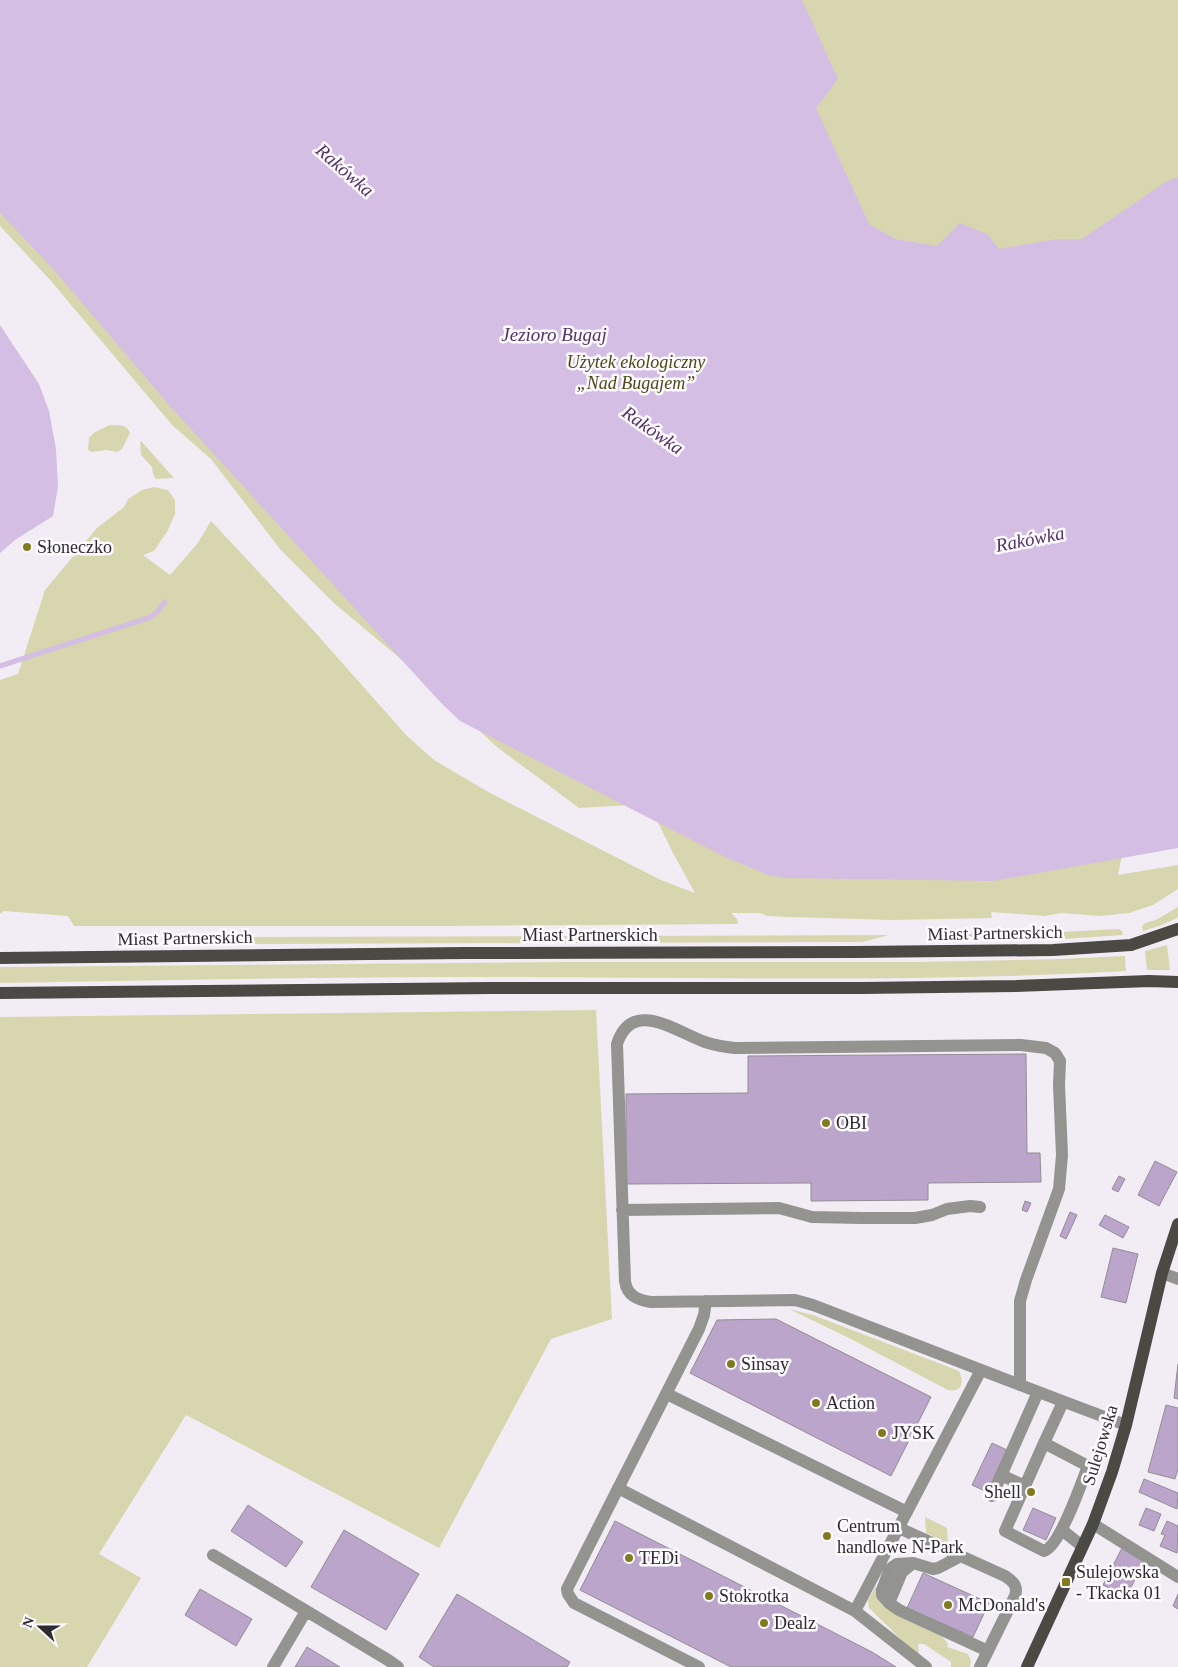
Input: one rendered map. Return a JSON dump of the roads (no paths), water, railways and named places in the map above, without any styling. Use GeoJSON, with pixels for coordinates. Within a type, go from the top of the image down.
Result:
{"type":"FeatureCollection","features":[{"type":"Feature","properties":{"kind":"main road","name":"Miast Partnerskich"},"geometry":{"type":"LineString","coordinates":[[0,958],[446,953],[1053,950],[1131,945],[1178,929]]}},
{"type":"Feature","properties":{"kind":"main road"},"geometry":{"type":"LineString","coordinates":[[0,993],[482,988],[862,988],[1016,986],[1149,981],[1178,982]]}},
{"type":"Feature","properties":{"kind":"main road","name":"Sulejowska"},"geometry":{"type":"LineString","coordinates":[[1027,1667],[1093,1524],[1112,1472],[1126,1425],[1162,1273],[1178,1224]]}},
{"type":"Feature","properties":{"kind":"street"},"geometry":{"type":"LineString","coordinates":[[1020,1385],[1020,1301],[1059,1189],[1062,1155],[1059,1085],[1060,1061],[1055,1053],[1046,1048],[1021,1045],[735,1048],[706,1042],[652,1020],[632,1022],[621,1032],[617,1044],[622,1210],[625,1281],[626,1288],[630,1294],[643,1301],[652,1302],[795,1300],[818,1307],[1063,1402],[1126,1425]]}},
{"type":"Feature","properties":{"kind":"street"},"geometry":{"type":"LineString","coordinates":[[622,1210],[778,1208],[812,1217],[915,1218],[932,1215],[947,1209],[970,1206],[980,1207]]}},
{"type":"Feature","properties":{"kind":"street"},"geometry":{"type":"LineString","coordinates":[[1162,1273],[1178,1279]]}},
{"type":"Feature","properties":{"kind":"street"},"geometry":{"type":"LineString","coordinates":[[699,1667],[574,1603],[568,1594],[568,1589],[699,1329],[706,1301]]}},
{"type":"Feature","properties":{"kind":"street"},"geometry":{"type":"LineString","coordinates":[[855,1611],[980,1370]]}},
{"type":"Feature","properties":{"kind":"street"},"geometry":{"type":"LineString","coordinates":[[992,1496],[1038,1392]]}},
{"type":"Feature","properties":{"kind":"street"},"geometry":{"type":"LineString","coordinates":[[667,1394],[907,1512]]}},
{"type":"Feature","properties":{"kind":"street"},"geometry":{"type":"LineString","coordinates":[[1044,1443],[1088,1466],[1062,1530],[1049,1548],[1044,1551],[1005,1532],[1044,1443],[1063,1402]]}},
{"type":"Feature","properties":{"kind":"street"},"geometry":{"type":"LineString","coordinates":[[1001,1475],[1025,1486]]}},
{"type":"Feature","properties":{"kind":"street"},"geometry":{"type":"LineString","coordinates":[[618,1488],[855,1611],[926,1667]]}},
{"type":"Feature","properties":{"kind":"street"},"geometry":{"type":"LineString","coordinates":[[1093,1524],[1178,1577]]}},
{"type":"Feature","properties":{"kind":"street"},"geometry":{"type":"LineString","coordinates":[[899,1528],[1005,1576],[1016,1587],[1015,1596],[980,1667]]}},
{"type":"Feature","properties":{"kind":"street"},"geometry":{"type":"LineString","coordinates":[[1062,1530],[1082,1546]]}},
{"type":"Feature","properties":{"kind":"street"},"geometry":{"type":"LineString","coordinates":[[213,1555],[398,1667]]}},
{"type":"Feature","properties":{"kind":"street"},"geometry":{"type":"LineString","coordinates":[[961,1556],[946,1565],[933,1569],[913,1562],[902,1572],[889,1603],[899,1610],[988,1651]]}},
{"type":"Feature","properties":{"kind":"street"},"geometry":{"type":"LineString","coordinates":[[273,1667],[306,1611]]}},
{"type":"Feature","properties":{"kind":"water","name":"Jezioro Bugaj"},"geometry":{"type":"Polygon","coordinates":[[[0,0],[802,0],[838,79],[816,108],[869,224],[895,239],[937,246],[960,223],[987,234],[999,249],[1057,239],[1082,239],[1167,181],[1178,177],[1178,848],[993,881],[785,878],[768,875],[725,857],[460,721],[441,703],[169,405],[55,271],[0,213],[0,0]]]}},
{"type":"Feature","properties":{"kind":"water"},"geometry":{"type":"Polygon","coordinates":[[[0,325],[39,384],[49,411],[56,449],[58,487],[53,516],[15,540],[0,553],[0,325]]]}},
{"type":"Feature","properties":{"kind":"waterway"},"geometry":{"type":"LineString","coordinates":[[0,666],[151,617],[165,602]]}},
{"type":"Feature","properties":{"kind":"place","name":"Słoneczko"},"geometry":{"type":"Point","coordinates":[27,547]}},
{"type":"Feature","properties":{"kind":"place","name":"OBI"},"geometry":{"type":"Point","coordinates":[826,1123]}},
{"type":"Feature","properties":{"kind":"place","name":"Sinsay"},"geometry":{"type":"Point","coordinates":[731,1364]}},
{"type":"Feature","properties":{"kind":"place","name":"Action"},"geometry":{"type":"Point","coordinates":[816,1403]}},
{"type":"Feature","properties":{"kind":"place","name":"JYSK"},"geometry":{"type":"Point","coordinates":[882,1433]}},
{"type":"Feature","properties":{"kind":"place","name":"Shell"},"geometry":{"type":"Point","coordinates":[1031,1492]}},
{"type":"Feature","properties":{"kind":"place","name":"Centrum handlowe N-Park"},"geometry":{"type":"Point","coordinates":[827,1536]}},
{"type":"Feature","properties":{"kind":"place","name":"TEDi"},"geometry":{"type":"Point","coordinates":[629,1558]}},
{"type":"Feature","properties":{"kind":"place","name":"Sulejowska - Tkacka 01"},"geometry":{"type":"Point","coordinates":[1066,1582]}},
{"type":"Feature","properties":{"kind":"place","name":"Stokrotka"},"geometry":{"type":"Point","coordinates":[709,1596]}},
{"type":"Feature","properties":{"kind":"place","name":"McDonald's"},"geometry":{"type":"Point","coordinates":[948,1605]}},
{"type":"Feature","properties":{"kind":"place","name":"Dealz"},"geometry":{"type":"Point","coordinates":[764,1623]}},
{"type":"Feature","properties":{"kind":"water label","name":"Rakówka"},"geometry":{"type":"Point","coordinates":[345,170]}},
{"type":"Feature","properties":{"kind":"water label","name":"Rakówka"},"geometry":{"type":"Point","coordinates":[653,430]}},
{"type":"Feature","properties":{"kind":"water label","name":"Rakówka"},"geometry":{"type":"Point","coordinates":[1030,539]}},
{"type":"Feature","properties":{"kind":"park label","name":"Użytek ekologiczny „Nad Bugajem”"},"geometry":{"type":"Point","coordinates":[636,372]}}]}
